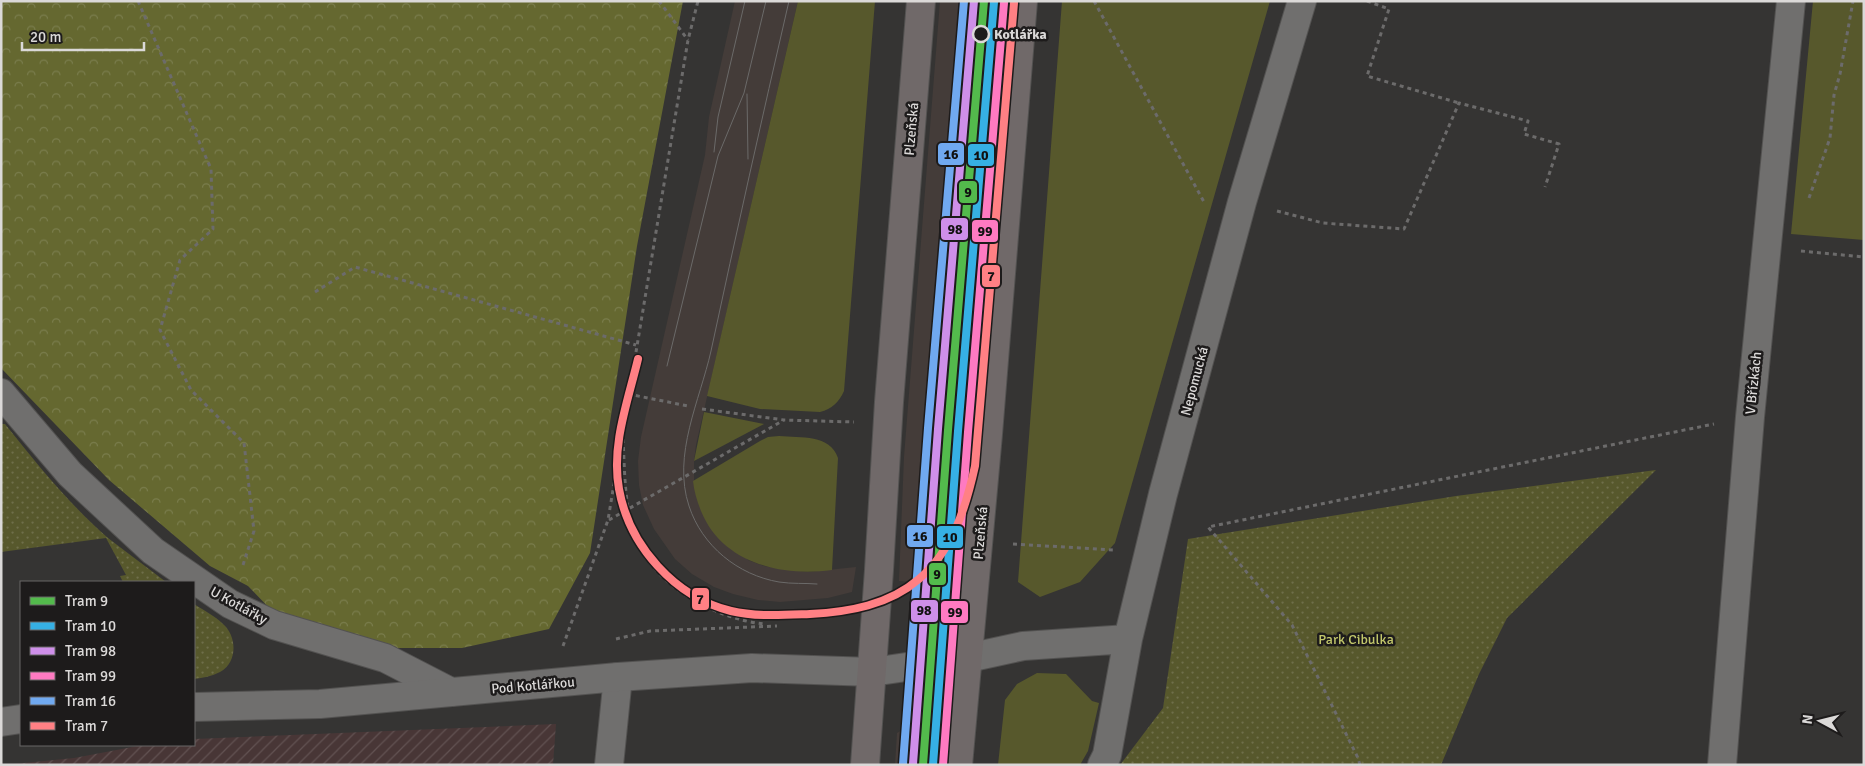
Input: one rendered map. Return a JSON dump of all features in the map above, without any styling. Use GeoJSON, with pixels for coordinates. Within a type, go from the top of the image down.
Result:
{"type":"FeatureCollection","features":[{"type":"Feature","properties":{"kind":"main road","name":"Plzeňská"},"geometry":{"type":"LineString","coordinates":[[865,765],[889,402],[920,1]]}},
{"type":"Feature","properties":{"kind":"main road","name":"Plzeňská"},"geometry":{"type":"LineString","coordinates":[[958,765],[1010,178],[1023,1]]}},
{"type":"Feature","properties":{"kind":"street","name":"Nepomucká"},"geometry":{"type":"LineString","coordinates":[[1102,765],[1107,755],[1128,640],[1163,494],[1242,202],[1302,1]]}},
{"type":"Feature","properties":{"kind":"street","name":"V Břízkách"},"geometry":{"type":"LineString","coordinates":[[1722,765],[1750,417],[1791,1]]}},
{"type":"Feature","properties":{"kind":"street","name":"U Kotlářky"},"geometry":{"type":"LineString","coordinates":[[1,393],[70,474],[153,551],[230,604],[274,625],[385,658],[451,692]]}},
{"type":"Feature","properties":{"kind":"street","name":"Pod Kotlářkou"},"geometry":{"type":"LineString","coordinates":[[195,707],[289,706],[618,677],[752,668],[872,672],[968,658],[1023,646],[1128,640]]}},
{"type":"Feature","properties":{"kind":"street"},"geometry":{"type":"LineString","coordinates":[[609,765],[618,677]]}},
{"type":"Feature","properties":{"kind":"street"},"geometry":{"type":"LineString","coordinates":[[1,722],[20,719]]}},
{"type":"Feature","properties":{"kind":"path"},"geometry":{"type":"LineString","coordinates":[[138,1],[211,169],[213,229],[180,260],[160,330],[190,390],[244,443],[254,531],[230,604]]}},
{"type":"Feature","properties":{"kind":"path"},"geometry":{"type":"LineString","coordinates":[[659,1],[688,40]]}},
{"type":"Feature","properties":{"kind":"path"},"geometry":{"type":"LineString","coordinates":[[561,652],[608,520],[688,40],[698,1]]}},
{"type":"Feature","properties":{"kind":"path"},"geometry":{"type":"LineString","coordinates":[[1094,1],[1208,210]]}},
{"type":"Feature","properties":{"kind":"path"},"geometry":{"type":"LineString","coordinates":[[1367,1],[1389,9],[1367,76],[1528,122],[1524,134],[1559,144],[1545,187]]}},
{"type":"Feature","properties":{"kind":"path"},"geometry":{"type":"LineString","coordinates":[[1806,206],[1830,138],[1834,95],[1840,74],[1853,1]]}},
{"type":"Feature","properties":{"kind":"path"},"geometry":{"type":"LineString","coordinates":[[1242,202],[1323,222],[1404,230],[1459,103]]}},
{"type":"Feature","properties":{"kind":"path"},"geometry":{"type":"LineString","coordinates":[[1806,251],[1864,257]]}},
{"type":"Feature","properties":{"kind":"path"},"geometry":{"type":"LineString","coordinates":[[315,292],[355,267],[636,345]]}},
{"type":"Feature","properties":{"kind":"path"},"geometry":{"type":"LineString","coordinates":[[628,394],[688,406]]}},
{"type":"Feature","properties":{"kind":"path"},"geometry":{"type":"LineString","coordinates":[[702,409],[784,420],[854,422]]}},
{"type":"Feature","properties":{"kind":"path"},"geometry":{"type":"LineString","coordinates":[[1360,765],[1292,625],[1208,527],[1750,417]]}},
{"type":"Feature","properties":{"kind":"path"},"geometry":{"type":"LineString","coordinates":[[608,520],[784,420]]}},
{"type":"Feature","properties":{"kind":"path"},"geometry":{"type":"LineString","coordinates":[[614,640],[650,631],[777,626],[753,623],[722,614],[693,600],[667,582],[651,563],[638,543],[628,509],[622,431]]}},
{"type":"Feature","properties":{"kind":"path"},"geometry":{"type":"LineString","coordinates":[[1012,544],[1119,550]]}},
{"type":"Feature","properties":{"kind":"shaded area"},"geometry":{"type":"Polygon","coordinates":[[[735,1],[798,1],[696,445],[694,486],[748,560],[764,566],[808,572],[856,567],[852,592],[828,598],[780,602],[758,600],[714,587],[692,574],[675,559],[654,529],[643,505],[639,485],[638,461],[641,437],[705,155],[709,117],[735,1]]]}},
{"type":"Feature","properties":{"kind":"shaded area"},"geometry":{"type":"Polygon","coordinates":[[[940,1],[1004,1],[971,432],[957,586],[899,581],[904,457],[940,1]]]}},
{"type":"Feature","properties":{"kind":"shaded area"},"geometry":{"type":"Polygon","coordinates":[[[556,724],[553,765],[4,765],[74,758],[138,746],[195,746],[195,739],[556,724]]]}},
{"type":"Feature","properties":{"kind":"shaded area"},"geometry":{"type":"Polygon","coordinates":[[[902,730],[931,732],[934,734],[937,738],[934,765],[895,765],[897,733],[902,730]]]}},
{"type":"Feature","properties":{"kind":"green space"},"geometry":{"type":"Polygon","coordinates":[[[1,1],[683,1],[637,246],[590,553],[549,629],[462,648],[385,648],[277,616],[248,586],[210,566],[109,480],[1,368],[1,1]]]}},
{"type":"Feature","properties":{"kind":"green space"},"geometry":{"type":"Polygon","coordinates":[[[798,1],[875,1],[844,391],[835,404],[820,412],[760,409],[707,396],[798,1]]]}},
{"type":"Feature","properties":{"kind":"green space"},"geometry":{"type":"Polygon","coordinates":[[[1062,1],[1270,1],[1115,543],[1080,582],[1040,597],[1018,582],[1062,1]]]}},
{"type":"Feature","properties":{"kind":"green space"},"geometry":{"type":"Polygon","coordinates":[[[1813,1],[1864,1],[1864,240],[1791,234],[1813,1]]]}},
{"type":"Feature","properties":{"kind":"green space"},"geometry":{"type":"Polygon","coordinates":[[[704,412],[764,424],[694,461],[704,412]]]}},
{"type":"Feature","properties":{"kind":"green space"},"geometry":{"type":"Polygon","coordinates":[[[1,424],[5,424],[54,483],[94,525],[165,581],[122,581],[120,576],[126,575],[106,538],[1,552],[1,424]]]}},
{"type":"Feature","properties":{"kind":"green space"},"geometry":{"type":"Polygon","coordinates":[[[779,436],[822,441],[834,450],[838,458],[832,570],[813,572],[793,571],[755,563],[723,543],[711,529],[701,511],[693,481],[760,441],[768,437],[779,436]]]}},
{"type":"Feature","properties":{"kind":"green space","name":"Park Cibulka"},"geometry":{"type":"Polygon","coordinates":[[[1656,470],[1507,618],[1479,674],[1441,765],[1120,765],[1163,708],[1188,539],[1456,496],[1656,470]]]}},
{"type":"Feature","properties":{"kind":"green space"},"geometry":{"type":"Polygon","coordinates":[[[195,605],[216,618],[228,629],[234,649],[233,656],[226,668],[214,675],[195,679],[195,605]]]}},
{"type":"Feature","properties":{"kind":"green space"},"geometry":{"type":"Polygon","coordinates":[[[1037,673],[1066,674],[1092,701],[1099,703],[1088,751],[1080,765],[998,765],[1005,700],[1017,684],[1037,673]]]}},
{"type":"Feature","properties":{"kind":"tram line"},"geometry":{"type":"LineString","coordinates":[[714,152],[718,117],[745,1]]}},
{"type":"Feature","properties":{"kind":"tram line"},"geometry":{"type":"LineString","coordinates":[[667,366],[718,156],[744,93],[766,1]]}},
{"type":"Feature","properties":{"kind":"tram line"},"geometry":{"type":"LineString","coordinates":[[789,1],[711,351],[690,428],[684,467],[685,487],[689,506],[703,534],[712,546],[749,573],[784,583],[817,584]]}},
{"type":"Feature","properties":{"kind":"tram line","name":"16"},"geometry":{"type":"LineString","coordinates":[[903,764],[928,428],[964,1]]}},
{"type":"Feature","properties":{"kind":"tram line","name":"98"},"geometry":{"type":"LineString","coordinates":[[913,764],[938,429],[974,1]]}},
{"type":"Feature","properties":{"kind":"tram line","name":"9"},"geometry":{"type":"LineString","coordinates":[[923,765],[948,430],[984,1]]}},
{"type":"Feature","properties":{"kind":"tram line","name":"10"},"geometry":{"type":"LineString","coordinates":[[933,765],[958,431],[994,2]]}},
{"type":"Feature","properties":{"kind":"tram line","name":"99"},"geometry":{"type":"LineString","coordinates":[[943,765],[968,432],[1004,3]]}},
{"type":"Feature","properties":{"kind":"tram line","name":"7"},"geometry":{"type":"LineString","coordinates":[[638,359],[625,407],[619,440],[617,456],[619,489],[624,510],[644,549],[658,566],[691,594],[731,611],[750,614],[825,613],[854,609],[882,601],[907,588],[931,568],[941,555],[956,527],[967,497],[975,466],[1014,3]]}},
{"type":"Feature","properties":{"kind":"tram line"},"geometry":{"type":"LineString","coordinates":[[747,94],[748,159]]}},
{"type":"Feature","properties":{"kind":"place","name":"Kotlářka"},"geometry":{"type":"Point","coordinates":[981,34]}}]}
